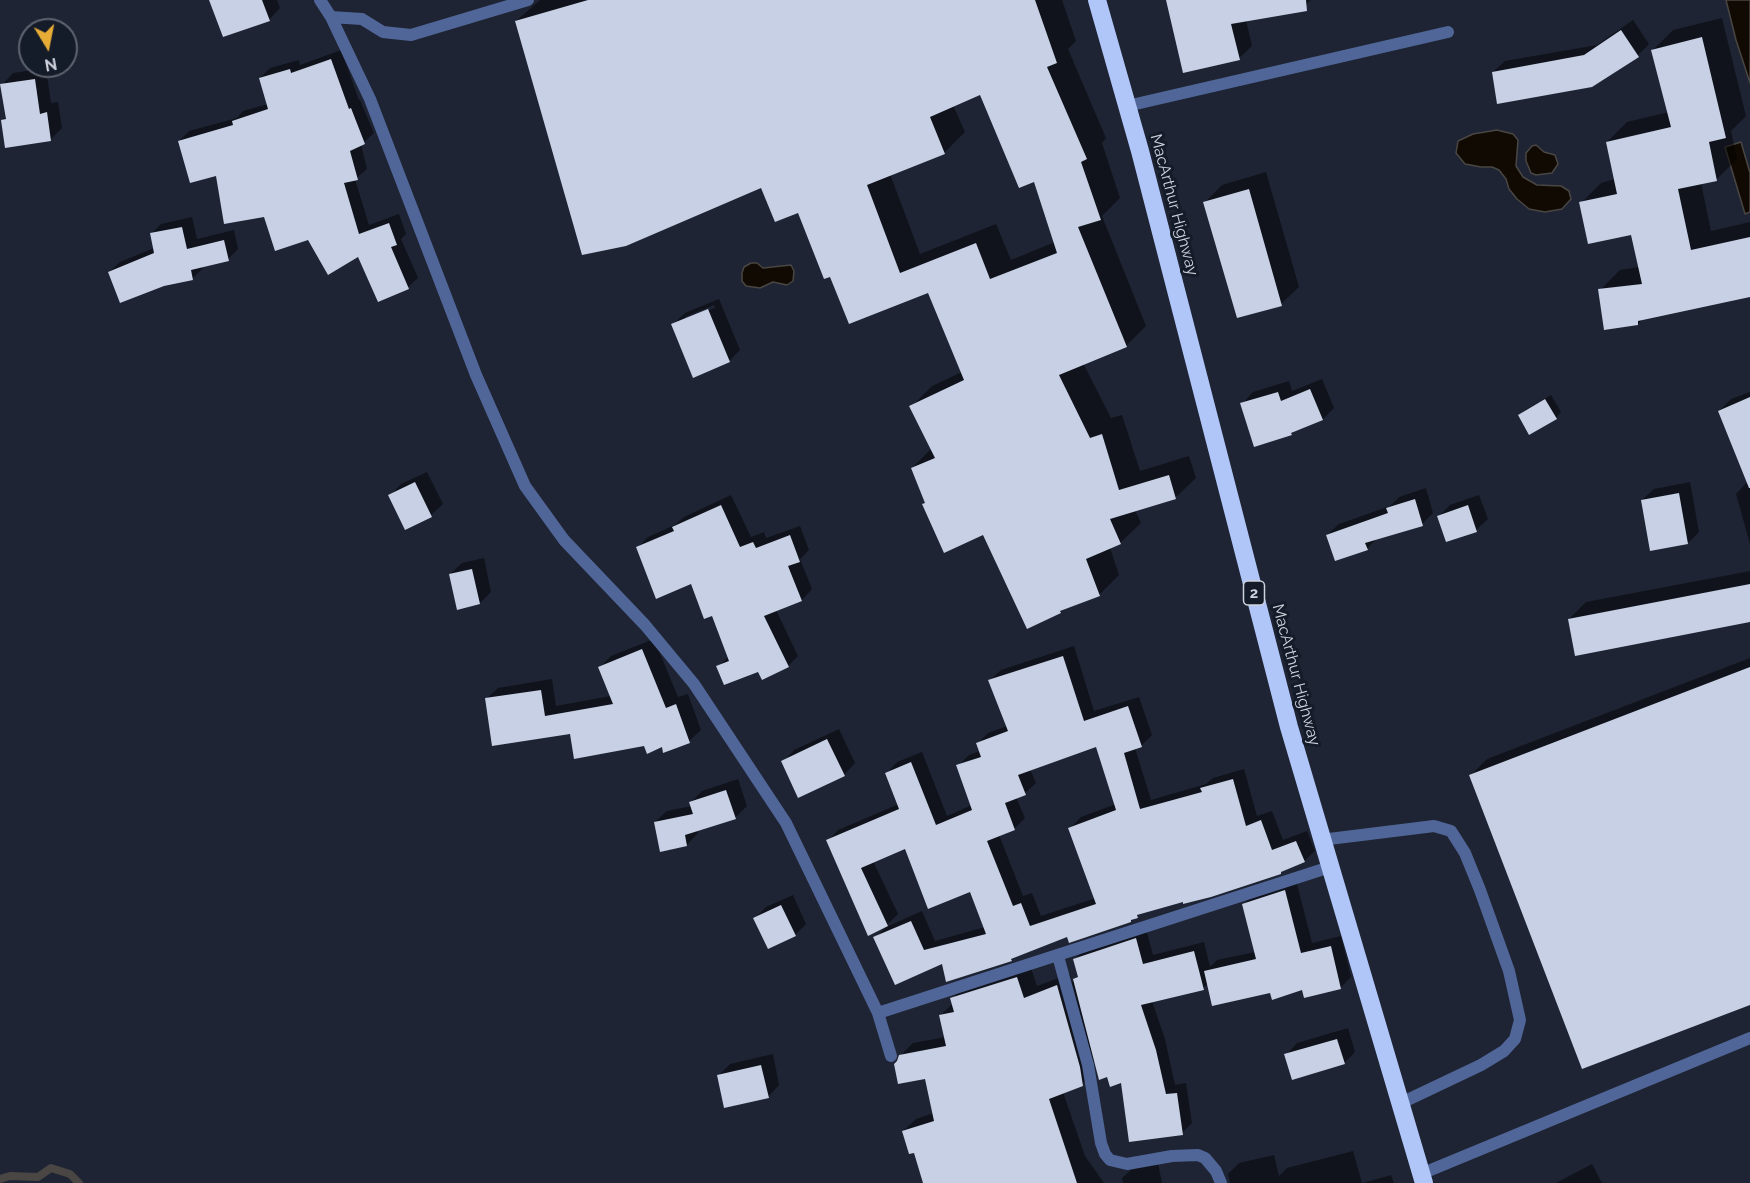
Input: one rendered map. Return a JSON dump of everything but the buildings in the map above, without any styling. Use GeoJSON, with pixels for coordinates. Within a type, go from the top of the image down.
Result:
{"type":"FeatureCollection","features":[{"type":"Feature","properties":{"kind":"highway","name":"MacArthur Highway"},"geometry":{"type":"LineString","coordinates":[[1097,0],[1127,106],[1289,727],[1423,1178]]}},
{"type":"Feature","properties":{"kind":"street"},"geometry":{"type":"LineString","coordinates":[[320,0],[331,17],[370,99],[476,375],[525,486],[564,540],[645,624],[694,684],[786,823],[878,1013],[891,1056]]}},
{"type":"Feature","properties":{"kind":"street"},"geometry":{"type":"LineString","coordinates":[[331,17],[362,19],[383,32],[411,35],[528,0]]}},
{"type":"Feature","properties":{"kind":"street"},"geometry":{"type":"LineString","coordinates":[[1127,106],[1448,32]]}},
{"type":"Feature","properties":{"kind":"street"},"geometry":{"type":"LineString","coordinates":[[1321,840],[1434,826],[1451,831],[1465,853],[1480,890],[1512,982],[1520,1020],[1515,1039],[1504,1051],[1401,1103]]}},
{"type":"Feature","properties":{"kind":"street"},"geometry":{"type":"LineString","coordinates":[[878,1013],[1330,867]]}},
{"type":"Feature","properties":{"kind":"street"},"geometry":{"type":"LineString","coordinates":[[1058,956],[1088,1065],[1101,1143],[1105,1154],[1110,1160],[1127,1164],[1172,1156],[1198,1155],[1205,1158],[1216,1171],[1221,1183]]}},
{"type":"Feature","properties":{"kind":"street"},"geometry":{"type":"LineString","coordinates":[[1423,1178],[1750,1038]]}},
{"type":"Feature","properties":{"kind":"shaded area"},"geometry":{"type":"Polygon","coordinates":[[[1726,0],[1750,0],[1750,83],[1736,40],[1726,0]]]}},
{"type":"Feature","properties":{"kind":"shaded area"},"geometry":{"type":"Polygon","coordinates":[[[1497,130],[1513,134],[1518,140],[1516,166],[1523,177],[1537,185],[1561,186],[1569,191],[1571,199],[1562,209],[1545,212],[1529,209],[1509,189],[1506,179],[1499,170],[1465,164],[1456,153],[1458,141],[1473,134],[1497,130]]]}},
{"type":"Feature","properties":{"kind":"shaded area"},"geometry":{"type":"Polygon","coordinates":[[[1741,142],[1750,173],[1750,212],[1745,214],[1725,147],[1741,142]]]}},
{"type":"Feature","properties":{"kind":"shaded area"},"geometry":{"type":"Polygon","coordinates":[[[1536,145],[1544,152],[1555,155],[1558,164],[1552,173],[1536,175],[1531,173],[1526,161],[1526,153],[1536,145]]]}},
{"type":"Feature","properties":{"kind":"shaded area"},"geometry":{"type":"Polygon","coordinates":[[[757,263],[763,268],[791,265],[794,271],[793,281],[787,285],[773,282],[760,288],[746,286],[742,281],[742,273],[744,267],[757,263]]]}},
{"type":"Feature","properties":{"kind":"waterway"},"geometry":{"type":"LineString","coordinates":[[0,1179],[10,1176],[38,1177],[51,1168],[70,1174],[79,1183]]}}]}
